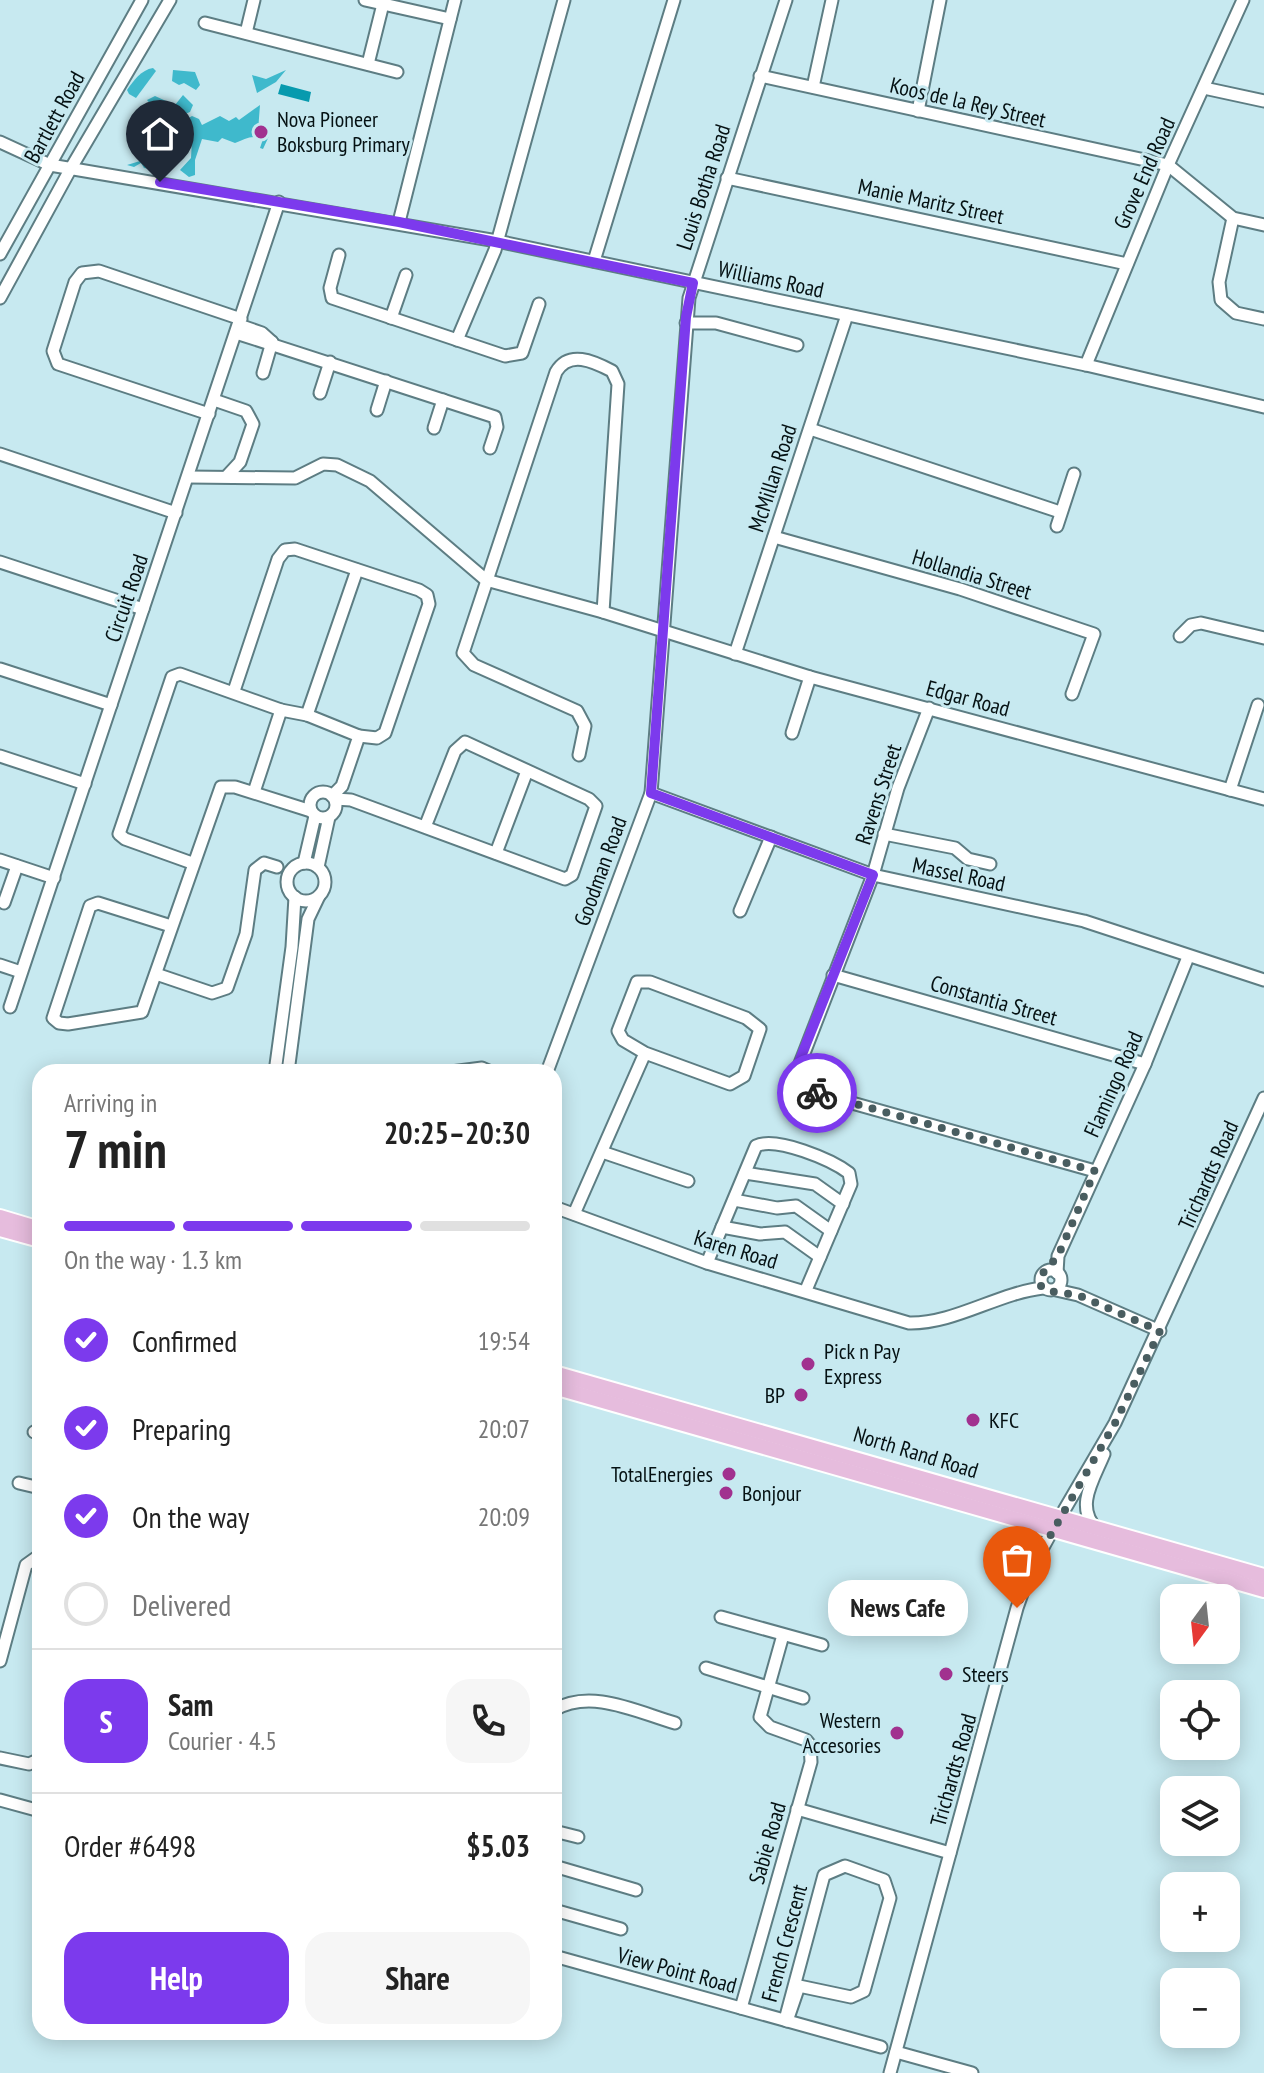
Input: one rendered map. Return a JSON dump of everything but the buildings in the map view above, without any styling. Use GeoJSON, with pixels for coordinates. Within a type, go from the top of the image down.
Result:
{"type":"FeatureCollection","features":[{"type":"Feature","properties":{"kind":"main road"},"geometry":{"type":"LineString","coordinates":[[0,1217],[32,1227]]}},
{"type":"Feature","properties":{"kind":"main road"},"geometry":{"type":"LineString","coordinates":[[0,1229],[32,1238]]}},
{"type":"Feature","properties":{"kind":"main road","name":"North Rand Road"},"geometry":{"type":"LineString","coordinates":[[562,1375],[909,1472],[1055,1525],[1098,1530],[1264,1576]]}},
{"type":"Feature","properties":{"kind":"main road","name":"North Rand Road"},"geometry":{"type":"LineString","coordinates":[[562,1389],[1055,1525],[1264,1590]]}},
{"type":"Feature","properties":{"kind":"street","name":"Bartlett Road"},"geometry":{"type":"LineString","coordinates":[[0,254],[142,0]]}},
{"type":"Feature","properties":{"kind":"street","name":"Bartlett Road"},"geometry":{"type":"LineString","coordinates":[[0,301],[170,0]]}},
{"type":"Feature","properties":{"kind":"street"},"geometry":{"type":"LineString","coordinates":[[246,33],[254,0]]}},
{"type":"Feature","properties":{"kind":"street"},"geometry":{"type":"LineString","coordinates":[[365,0],[450,19]]}},
{"type":"Feature","properties":{"kind":"street"},"geometry":{"type":"LineString","coordinates":[[399,222],[455,0]]}},
{"type":"Feature","properties":{"kind":"street"},"geometry":{"type":"LineString","coordinates":[[457,340],[497,241],[564,0]]}},
{"type":"Feature","properties":{"kind":"street"},"geometry":{"type":"LineString","coordinates":[[594,261],[674,0]]}},
{"type":"Feature","properties":{"kind":"street","name":"Louis Botha Road"},"geometry":{"type":"LineString","coordinates":[[663,630],[686,323],[693,283],[786,0]]}},
{"type":"Feature","properties":{"kind":"street"},"geometry":{"type":"LineString","coordinates":[[813,87],[832,0]]}},
{"type":"Feature","properties":{"kind":"street"},"geometry":{"type":"LineString","coordinates":[[918,111],[940,0]]}},
{"type":"Feature","properties":{"kind":"street","name":"Grove End Road"},"geometry":{"type":"LineString","coordinates":[[1086,365],[1168,165],[1243,0]]}},
{"type":"Feature","properties":{"kind":"street"},"geometry":{"type":"LineString","coordinates":[[368,64],[383,2]]}},
{"type":"Feature","properties":{"kind":"street"},"geometry":{"type":"LineString","coordinates":[[205,23],[397,72]]}},
{"type":"Feature","properties":{"kind":"street","name":"Koos de la Rey Street"},"geometry":{"type":"LineString","coordinates":[[760,76],[1168,165]]}},
{"type":"Feature","properties":{"kind":"street"},"geometry":{"type":"LineString","coordinates":[[1204,88],[1264,101]]}},
{"type":"Feature","properties":{"kind":"street","name":"Williams Road"},"geometry":{"type":"LineString","coordinates":[[0,142],[50,165],[497,241],[1086,365],[1264,407]]}},
{"type":"Feature","properties":{"kind":"street"},"geometry":{"type":"LineString","coordinates":[[1168,165],[1233,218],[1264,225]]}},
{"type":"Feature","properties":{"kind":"street","name":"Manie Maritz Street"},"geometry":{"type":"LineString","coordinates":[[727,178],[1127,264]]}},
{"type":"Feature","properties":{"kind":"street","name":"Circuit Road"},"geometry":{"type":"LineString","coordinates":[[10,1007],[279,202]]}},
{"type":"Feature","properties":{"kind":"street"},"geometry":{"type":"LineString","coordinates":[[1233,218],[1219,282],[1221,300],[1236,313],[1264,319]]}},
{"type":"Feature","properties":{"kind":"street"},"geometry":{"type":"LineString","coordinates":[[339,255],[330,288],[332,298],[505,356],[518,355],[525,349],[539,304]]}},
{"type":"Feature","properties":{"kind":"street"},"geometry":{"type":"LineString","coordinates":[[209,414],[58,364],[53,351],[71,294],[82,273],[99,271],[262,333],[272,342],[495,417],[497,427],[490,448]]}},
{"type":"Feature","properties":{"kind":"street"},"geometry":{"type":"LineString","coordinates":[[391,318],[406,275]]}},
{"type":"Feature","properties":{"kind":"street","name":"McMillan Road"},"geometry":{"type":"LineString","coordinates":[[735,654],[847,315]]}},
{"type":"Feature","properties":{"kind":"street"},"geometry":{"type":"LineString","coordinates":[[686,323],[716,323],[797,345]]}},
{"type":"Feature","properties":{"kind":"street"},"geometry":{"type":"LineString","coordinates":[[263,373],[272,342]]}},
{"type":"Feature","properties":{"kind":"street"},"geometry":{"type":"LineString","coordinates":[[579,755],[585,726],[577,711],[465,659],[463,648],[556,372],[563,362],[583,359],[612,371],[618,384],[603,612]]}},
{"type":"Feature","properties":{"kind":"street"},"geometry":{"type":"LineString","coordinates":[[320,393],[330,362]]}},
{"type":"Feature","properties":{"kind":"street"},"geometry":{"type":"LineString","coordinates":[[377,410],[386,381]]}},
{"type":"Feature","properties":{"kind":"street"},"geometry":{"type":"LineString","coordinates":[[214,400],[246,411],[253,424],[240,462],[227,476]]}},
{"type":"Feature","properties":{"kind":"street"},"geometry":{"type":"LineString","coordinates":[[434,428],[443,400]]}},
{"type":"Feature","properties":{"kind":"street"},"geometry":{"type":"LineString","coordinates":[[810,429],[1060,512]]}},
{"type":"Feature","properties":{"kind":"street"},"geometry":{"type":"LineString","coordinates":[[0,454],[176,513]]}},
{"type":"Feature","properties":{"kind":"street"},"geometry":{"type":"LineString","coordinates":[[188,477],[295,478],[323,464],[337,465],[370,481],[486,580]]}},
{"type":"Feature","properties":{"kind":"street"},"geometry":{"type":"LineString","coordinates":[[1057,526],[1074,474]]}},
{"type":"Feature","properties":{"kind":"street","name":"Hollandia Street"},"geometry":{"type":"LineString","coordinates":[[774,537],[960,589],[1094,634],[1072,694]]}},
{"type":"Feature","properties":{"kind":"street"},"geometry":{"type":"LineString","coordinates":[[192,863],[125,839],[119,830],[172,677],[180,674],[281,710],[307,715],[359,736],[377,738],[385,733],[429,599],[419,590],[295,549],[281,554],[234,691]]}},
{"type":"Feature","properties":{"kind":"street"},"geometry":{"type":"LineString","coordinates":[[0,562],[143,609]]}},
{"type":"Feature","properties":{"kind":"street"},"geometry":{"type":"LineString","coordinates":[[307,715],[357,570]]}},
{"type":"Feature","properties":{"kind":"street","name":"Edgar Road"},"geometry":{"type":"LineString","coordinates":[[486,580],[603,612],[810,677],[1264,799]]}},
{"type":"Feature","properties":{"kind":"street"},"geometry":{"type":"LineString","coordinates":[[1180,636],[1191,625],[1201,623],[1264,638]]}},
{"type":"Feature","properties":{"kind":"street","name":"Goodman Road"},"geometry":{"type":"LineString","coordinates":[[550,1064],[651,793],[663,630]]}},
{"type":"Feature","properties":{"kind":"street"},"geometry":{"type":"LineString","coordinates":[[0,669],[111,705]]}},
{"type":"Feature","properties":{"kind":"street"},"geometry":{"type":"LineString","coordinates":[[792,733],[810,677]]}},
{"type":"Feature","properties":{"kind":"street"},"geometry":{"type":"LineString","coordinates":[[1230,790],[1258,705]]}},
{"type":"Feature","properties":{"kind":"street","name":"Ravens Street"},"geometry":{"type":"LineString","coordinates":[[929,708],[884,834],[873,875],[794,1079],[802,1089],[1095,1171]]}},
{"type":"Feature","properties":{"kind":"street"},"geometry":{"type":"LineString","coordinates":[[254,792],[281,710]]}},
{"type":"Feature","properties":{"kind":"street"},"geometry":{"type":"LineString","coordinates":[[289,1064],[308,919],[324,878],[318,867],[329,817],[335,811],[334,798],[342,786],[359,736]]}},
{"type":"Feature","properties":{"kind":"street"},"geometry":{"type":"LineString","coordinates":[[304,863],[313,814],[310,801],[317,793],[351,800],[496,853],[569,878],[596,806],[589,799],[469,743],[461,744],[425,827]]}},
{"type":"Feature","properties":{"kind":"street"},"geometry":{"type":"LineString","coordinates":[[0,756],[85,784]]}},
{"type":"Feature","properties":{"kind":"street"},"geometry":{"type":"LineString","coordinates":[[496,853],[527,771]]}},
{"type":"Feature","properties":{"kind":"street"},"geometry":{"type":"LineString","coordinates":[[171,926],[93,903],[87,911],[53,1018],[59,1023],[68,1024],[138,1014],[144,1009],[192,863],[221,787],[254,792],[329,817]]}},
{"type":"Feature","properties":{"kind":"street","name":"Massel Road"},"geometry":{"type":"LineString","coordinates":[[651,793],[873,875],[1084,921],[1264,980]]}},
{"type":"Feature","properties":{"kind":"street"},"geometry":{"type":"LineString","coordinates":[[884,834],[955,848],[968,859],[990,864]]}},
{"type":"Feature","properties":{"kind":"street"},"geometry":{"type":"LineString","coordinates":[[740,911],[771,837]]}},
{"type":"Feature","properties":{"kind":"street"},"geometry":{"type":"LineString","coordinates":[[0,860],[54,878]]}},
{"type":"Feature","properties":{"kind":"street"},"geometry":{"type":"LineString","coordinates":[[156,974],[212,993],[227,988],[246,934],[256,866],[264,863],[277,867]]}},
{"type":"Feature","properties":{"kind":"street"},"geometry":{"type":"LineString","coordinates":[[318,867],[304,863],[293,867],[288,877],[288,888],[295,897],[307,900],[319,896]]}},
{"type":"Feature","properties":{"kind":"street"},"geometry":{"type":"LineString","coordinates":[[4,903],[17,866]]}},
{"type":"Feature","properties":{"kind":"street"},"geometry":{"type":"LineString","coordinates":[[276,1064],[292,947],[295,897]]}},
{"type":"Feature","properties":{"kind":"street","name":"Flamingo Road"},"geometry":{"type":"LineString","coordinates":[[1051,1279],[1058,1256],[1145,1064],[1188,957]]}},
{"type":"Feature","properties":{"kind":"street"},"geometry":{"type":"LineString","coordinates":[[1,966],[21,972]]}},
{"type":"Feature","properties":{"kind":"street","name":"Constantia Street"},"geometry":{"type":"LineString","coordinates":[[833,975],[1145,1064]]}},
{"type":"Feature","properties":{"kind":"street"},"geometry":{"type":"LineString","coordinates":[[643,980],[746,1018],[760,1029],[744,1076],[730,1084],[645,1053],[623,1040],[618,1031],[632,988],[643,980]]}},
{"type":"Feature","properties":{"kind":"street"},"geometry":{"type":"LineString","coordinates":[[574,1214],[645,1053]]}},
{"type":"Feature","properties":{"kind":"street","name":"Trichardts Road"},"geometry":{"type":"LineString","coordinates":[[890,2073],[1017,1608],[1030,1571],[1115,1423],[1160,1331],[1264,1098]]}},
{"type":"Feature","properties":{"kind":"street"},"geometry":{"type":"LineString","coordinates":[[707,1263],[756,1146],[761,1143],[817,1155],[849,1173],[851,1184],[806,1290]]}},
{"type":"Feature","properties":{"kind":"street"},"geometry":{"type":"LineString","coordinates":[[602,1152],[688,1181]]}},
{"type":"Feature","properties":{"kind":"street"},"geometry":{"type":"LineString","coordinates":[[745,1173],[815,1184],[843,1204]]}},
{"type":"Feature","properties":{"kind":"street"},"geometry":{"type":"LineString","coordinates":[[734,1200],[777,1208],[796,1206],[831,1231]]}},
{"type":"Feature","properties":{"kind":"street","name":"Karen Road"},"geometry":{"type":"LineString","coordinates":[[562,1210],[707,1263],[909,1323],[937,1319],[1051,1279]]}},
{"type":"Feature","properties":{"kind":"street"},"geometry":{"type":"LineString","coordinates":[[722,1227],[760,1234],[785,1232],[820,1257]]}},
{"type":"Feature","properties":{"kind":"street"},"geometry":{"type":"LineString","coordinates":[[1051,1279],[1078,1295],[1160,1331]]}},
{"type":"Feature","properties":{"kind":"street"},"geometry":{"type":"LineString","coordinates":[[1098,1530],[1085,1515],[1086,1498],[1115,1423]]}},
{"type":"Feature","properties":{"kind":"street"},"geometry":{"type":"LineString","coordinates":[[19,1483],[32,1486]]}},
{"type":"Feature","properties":{"kind":"street"},"geometry":{"type":"LineString","coordinates":[[0,1661],[26,1565],[32,1561]]}},
{"type":"Feature","properties":{"kind":"street"},"geometry":{"type":"LineString","coordinates":[[721,1617],[822,1645]]}},
{"type":"Feature","properties":{"kind":"street"},"geometry":{"type":"LineString","coordinates":[[768,1688],[783,1635]]}},
{"type":"Feature","properties":{"kind":"street"},"geometry":{"type":"LineString","coordinates":[[706,1668],[803,1698]]}},
{"type":"Feature","properties":{"kind":"street","name":"Sabie Road"},"geometry":{"type":"LineString","coordinates":[[741,2008],[811,1762],[810,1745],[800,1737],[770,1727],[760,1717],[768,1688]]}},
{"type":"Feature","properties":{"kind":"street"},"geometry":{"type":"LineString","coordinates":[[562,1706],[598,1701],[675,1723]]}},
{"type":"Feature","properties":{"kind":"street"},"geometry":{"type":"LineString","coordinates":[[0,1758],[32,1763]]}},
{"type":"Feature","properties":{"kind":"street"},"geometry":{"type":"LineString","coordinates":[[0,1800],[32,1809]]}},
{"type":"Feature","properties":{"kind":"street"},"geometry":{"type":"LineString","coordinates":[[797,1809],[950,1853]]}},
{"type":"Feature","properties":{"kind":"street"},"geometry":{"type":"LineString","coordinates":[[562,1833],[578,1837]]}},
{"type":"Feature","properties":{"kind":"street","name":"French Crescent"},"geometry":{"type":"LineString","coordinates":[[845,1866],[884,1880],[890,1898],[864,1991],[851,1997],[799,1986],[786,2020],[824,1875],[845,1866]]}},
{"type":"Feature","properties":{"kind":"street"},"geometry":{"type":"LineString","coordinates":[[562,1868],[636,1890]]}},
{"type":"Feature","properties":{"kind":"street"},"geometry":{"type":"LineString","coordinates":[[562,1912],[621,1929]]}},
{"type":"Feature","properties":{"kind":"street","name":"View Point Road"},"geometry":{"type":"LineString","coordinates":[[562,1958],[881,2047]]}},
{"type":"Feature","properties":{"kind":"street"},"geometry":{"type":"LineString","coordinates":[[896,2052],[972,2073]]}},
{"type":"Feature","properties":{"kind":"shaded area"},"geometry":{"type":"Polygon","coordinates":[[[153,68],[156,71],[136,98],[129,94],[127,90],[135,79],[153,68]]]}},
{"type":"Feature","properties":{"kind":"shaded area"},"geometry":{"type":"Polygon","coordinates":[[[173,70],[195,72],[200,85],[196,90],[184,83],[179,85],[172,81],[173,70]]]}},
{"type":"Feature","properties":{"kind":"shaded area"},"geometry":{"type":"Polygon","coordinates":[[[286,70],[276,82],[257,93],[252,75],[266,79],[286,70]]]}},
{"type":"Feature","properties":{"kind":"shaded area"},"geometry":{"type":"Polygon","coordinates":[[[281,84],[311,92],[309,102],[278,94],[281,84]]]}},
{"type":"Feature","properties":{"kind":"shaded area"},"geometry":{"type":"Polygon","coordinates":[[[183,95],[193,105],[190,112],[180,116],[173,107],[152,106],[147,100],[155,96],[175,105],[183,95]]]}},
{"type":"Feature","properties":{"kind":"shaded area"},"geometry":{"type":"Polygon","coordinates":[[[260,105],[258,131],[269,136],[263,149],[260,148],[263,139],[255,137],[235,143],[222,138],[218,142],[202,139],[195,160],[195,175],[189,177],[180,170],[191,158],[192,140],[172,141],[172,137],[157,134],[152,144],[150,139],[165,116],[170,129],[192,116],[199,119],[202,125],[220,116],[229,121],[236,117],[239,120],[260,105]]]}},
{"type":"Feature","properties":{"kind":"shaded area"},"geometry":{"type":"Polygon","coordinates":[[[144,154],[156,158],[165,172],[144,168],[141,163],[134,167],[127,165],[140,161],[144,154]]]}},
{"type":"Feature","properties":{"kind":"way so far"},"geometry":{"type":"LineString","coordinates":[[817,1093],[1095,1171],[1058,1256],[1042,1274],[1041,1286],[1048,1291],[1078,1295],[1160,1331],[1115,1423],[1030,1571],[1017,1608]]}},
{"type":"Feature","properties":{"kind":"place","name":"Nova Pioneer Boksburg Primary"},"geometry":{"type":"Point","coordinates":[261,132]}},
{"type":"Feature","properties":{"kind":"place","name":"Pick n Pay Express"},"geometry":{"type":"Point","coordinates":[808,1364]}},
{"type":"Feature","properties":{"kind":"place","name":"BP"},"geometry":{"type":"Point","coordinates":[801,1395]}},
{"type":"Feature","properties":{"kind":"place","name":"KFC"},"geometry":{"type":"Point","coordinates":[973,1420]}},
{"type":"Feature","properties":{"kind":"place","name":"TotalEnergies"},"geometry":{"type":"Point","coordinates":[729,1474]}},
{"type":"Feature","properties":{"kind":"place","name":"Bonjour"},"geometry":{"type":"Point","coordinates":[726,1493]}},
{"type":"Feature","properties":{"kind":"place","name":"News Cafe"},"geometry":{"type":"Point","coordinates":[1017,1608]}},
{"type":"Feature","properties":{"kind":"place","name":"Steers"},"geometry":{"type":"Point","coordinates":[946,1674]}},
{"type":"Feature","properties":{"kind":"place","name":"Western Accesories"},"geometry":{"type":"Point","coordinates":[897,1733]}},
{"type":"Feature","properties":{"kind":"route"},"geometry":{"type":"LineString","coordinates":[[160,182],[399,222],[693,283],[686,317],[651,793],[873,875],[795,1072],[797,1085],[817,1093]]}}]}
